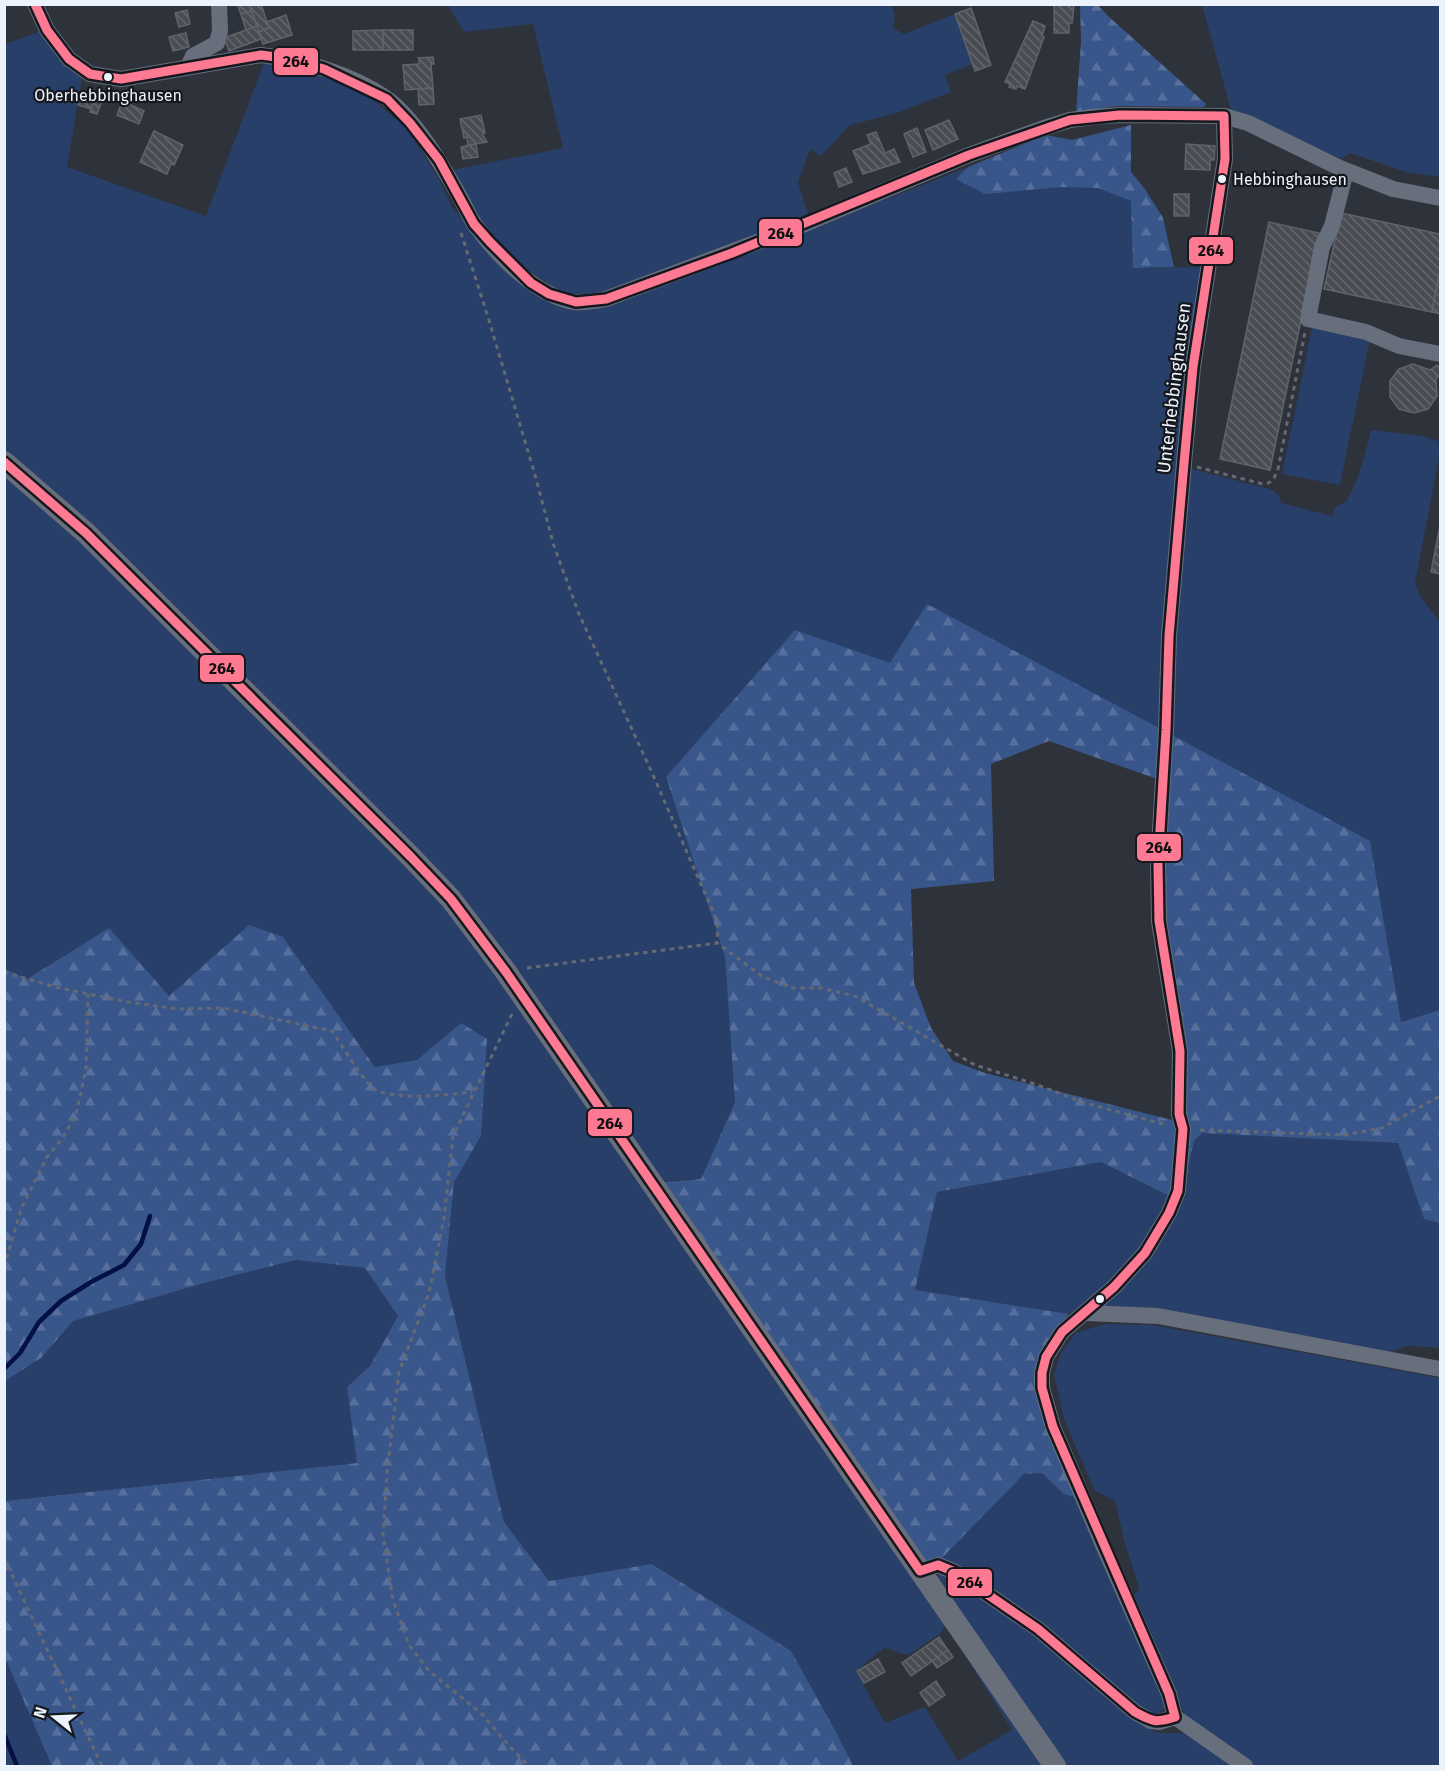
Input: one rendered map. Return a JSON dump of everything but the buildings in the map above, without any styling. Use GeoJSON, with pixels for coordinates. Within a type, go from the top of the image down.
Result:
{"type":"FeatureCollection","features":[{"type":"Feature","properties":{"kind":"main road"},"geometry":{"type":"LineString","coordinates":[[4,462],[86,532],[425,871],[463,914],[506,972],[1055,1767]]}},
{"type":"Feature","properties":{"kind":"street"},"geometry":{"type":"LineString","coordinates":[[35,4],[47,30],[69,59],[90,74],[120,79],[261,55],[284,58],[324,69],[387,99],[410,123],[439,160],[474,224],[490,242],[531,283],[549,294],[576,302],[606,299],[805,224],[969,155],[1061,123],[1092,117],[1224,116],[1248,123],[1346,171],[1393,189],[1440,198]]}},
{"type":"Feature","properties":{"kind":"street"},"geometry":{"type":"LineString","coordinates":[[188,67],[193,56],[217,43],[220,31],[219,4]]}},
{"type":"Feature","properties":{"kind":"street","name":"Unterhebbinghausen"},"geometry":{"type":"LineString","coordinates":[[1175,1718],[1169,1694],[1061,1448],[1042,1388],[1042,1373],[1046,1357],[1062,1332],[1086,1313],[1139,1260],[1169,1213],[1178,1191],[1183,1129],[1179,1113],[1180,1051],[1159,921],[1158,864],[1169,636],[1184,463],[1193,367],[1224,159],[1224,116]]}},
{"type":"Feature","properties":{"kind":"street"},"geometry":{"type":"LineString","coordinates":[[1346,171],[1332,226],[1322,247],[1308,319],[1366,332],[1399,346],[1440,354]]}},
{"type":"Feature","properties":{"kind":"street"},"geometry":{"type":"LineString","coordinates":[[1086,1313],[1158,1316],[1440,1369]]}},
{"type":"Feature","properties":{"kind":"street"},"geometry":{"type":"LineString","coordinates":[[920,1571],[938,1565],[955,1572],[1046,1635],[1135,1712],[1151,1721],[1159,1722],[1175,1718],[1245,1767]]}},
{"type":"Feature","properties":{"kind":"path"},"geometry":{"type":"LineString","coordinates":[[460,230],[535,475],[554,546],[579,614],[718,923],[717,943]]}},
{"type":"Feature","properties":{"kind":"path"},"geometry":{"type":"LineString","coordinates":[[1184,463],[1263,484],[1268,484],[1274,479],[1278,469],[1308,319]]}},
{"type":"Feature","properties":{"kind":"path"},"geometry":{"type":"LineString","coordinates":[[506,972],[717,943],[763,977],[793,988],[821,988],[855,996],[975,1065],[1085,1103],[1183,1129],[1344,1135],[1382,1128],[1440,1096]]}},
{"type":"Feature","properties":{"kind":"path"},"geometry":{"type":"LineString","coordinates":[[4,972],[55,987],[128,1002],[178,1009],[223,1008],[332,1032],[372,1089],[394,1095],[443,1096],[473,1091]]}},
{"type":"Feature","properties":{"kind":"path"},"geometry":{"type":"LineString","coordinates":[[4,1267],[21,1209],[47,1157],[62,1139],[76,1114],[86,1070],[88,994]]}},
{"type":"Feature","properties":{"kind":"path"},"geometry":{"type":"LineString","coordinates":[[504,1028],[453,1136],[444,1218],[429,1293],[399,1372],[387,1473],[383,1535],[393,1600],[409,1645],[429,1671],[482,1714],[529,1767]]}},
{"type":"Feature","properties":{"kind":"path"},"geometry":{"type":"LineString","coordinates":[[4,1558],[102,1767]]}},
{"type":"Feature","properties":{"kind":"shaded area"},"geometry":{"type":"Polygon","coordinates":[[[448,5],[892,5],[895,16],[893,28],[904,34],[955,14],[973,64],[945,75],[951,92],[897,113],[850,125],[821,156],[810,149],[798,182],[809,217],[586,298],[562,293],[509,257],[481,223],[452,170],[563,148],[533,24],[464,32],[448,5]]]}},
{"type":"Feature","properties":{"kind":"shaded area"},"geometry":{"type":"Polygon","coordinates":[[[1202,5],[1440,5],[1440,177],[1406,172],[1350,153],[1342,159],[1231,110],[1202,5]]]}},
{"type":"Feature","properties":{"kind":"shaded area"},"geometry":{"type":"Polygon","coordinates":[[[44,30],[83,71],[67,167],[206,216],[264,63],[308,69],[362,91],[406,127],[439,179],[452,207],[472,231],[579,309],[823,223],[968,167],[957,179],[1098,188],[1132,201],[1133,268],[1203,267],[1163,732],[890,663],[666,777],[725,957],[735,1102],[701,1179],[663,1181],[947,1623],[940,1634],[908,1655],[884,1648],[856,1671],[885,1723],[925,1707],[958,1761],[1012,1730],[971,1665],[972,1659],[1046,1766],[853,1766],[790,1651],[653,1564],[549,1581],[504,1522],[445,1276],[454,1182],[481,1136],[461,1023],[417,1060],[375,1067],[283,937],[168,996],[109,928],[27,979],[5,969],[5,44],[44,30]]]}},
{"type":"Feature","properties":{"kind":"shaded area"},"geometry":{"type":"Polygon","coordinates":[[[1312,327],[1370,339],[1340,485],[1282,474],[1312,327]]]}},
{"type":"Feature","properties":{"kind":"shaded area"},"geometry":{"type":"Polygon","coordinates":[[[1371,430],[1423,436],[1440,442],[1440,453],[1415,582],[1419,595],[1440,622],[1440,1010],[1401,1022],[1370,841],[1171,736],[1170,689],[1188,468],[1270,489],[1279,495],[1281,503],[1332,516],[1336,506],[1346,502],[1355,485],[1371,430]]]}},
{"type":"Feature","properties":{"kind":"shaded area"},"geometry":{"type":"Polygon","coordinates":[[[1202,1133],[1398,1143],[1424,1219],[1440,1223],[1440,1348],[1408,1346],[1383,1354],[1104,1307],[1105,1301],[1128,1279],[1190,1154],[1194,1141],[1202,1133]]]}},
{"type":"Feature","properties":{"kind":"shaded area"},"geometry":{"type":"Polygon","coordinates":[[[1101,1162],[1171,1197],[1140,1251],[1086,1304],[1069,1314],[915,1290],[937,1192],[1101,1162]]]}},
{"type":"Feature","properties":{"kind":"shaded area"},"geometry":{"type":"Polygon","coordinates":[[[296,1260],[365,1268],[398,1316],[370,1366],[347,1387],[358,1463],[5,1501],[5,1381],[41,1358],[73,1321],[208,1282],[296,1260]]]}},
{"type":"Feature","properties":{"kind":"shaded area"},"geometry":{"type":"Polygon","coordinates":[[[1105,1324],[1153,1325],[1440,1378],[1440,1766],[1252,1766],[1185,1715],[1133,1598],[1139,1588],[1115,1501],[1094,1490],[1064,1419],[1054,1374],[1061,1353],[1076,1333],[1105,1324]]]}},
{"type":"Feature","properties":{"kind":"shaded area"},"geometry":{"type":"Polygon","coordinates":[[[1042,1473],[1064,1494],[1078,1498],[1160,1688],[1165,1707],[1159,1714],[1150,1714],[941,1559],[1024,1474],[1042,1473]]]}},
{"type":"Feature","properties":{"kind":"shaded area"},"geometry":{"type":"Polygon","coordinates":[[[940,1573],[1014,1617],[1148,1728],[1157,1733],[1184,1733],[1239,1766],[1063,1766],[937,1576],[940,1573]]]}},
{"type":"Feature","properties":{"kind":"shaded area"},"geometry":{"type":"Polygon","coordinates":[[[5,1658],[52,1766],[5,1766],[5,1658]]]}},
{"type":"Feature","properties":{"kind":"green space"},"geometry":{"type":"Polygon","coordinates":[[[1080,5],[1098,5],[1206,104],[1204,107],[1118,106],[1076,112],[1081,42],[1080,5]]]}},
{"type":"Feature","properties":{"kind":"green space"},"geometry":{"type":"Polygon","coordinates":[[[1131,125],[1131,172],[1163,218],[1174,267],[1133,268],[1131,201],[1098,188],[1059,187],[985,194],[956,179],[968,167],[1046,135],[1072,140],[1131,125]]]}},
{"type":"Feature","properties":{"kind":"green space"},"geometry":{"type":"Polygon","coordinates":[[[927,604],[1370,841],[1401,1022],[1440,1010],[1440,1223],[1424,1219],[1398,1143],[1202,1133],[1194,1141],[1180,1199],[1171,1197],[1101,1162],[937,1192],[915,1290],[1069,1314],[1051,1337],[1039,1364],[1078,1498],[1064,1494],[1042,1473],[1024,1474],[941,1559],[924,1563],[662,1182],[701,1179],[735,1102],[725,957],[666,777],[795,630],[890,663],[927,604]],[[1049,741],[991,764],[994,881],[911,889],[914,983],[931,1028],[953,1061],[985,1073],[1172,1120],[1176,1050],[1155,926],[1160,780],[1049,741]]]}},
{"type":"Feature","properties":{"kind":"green space"},"geometry":{"type":"Polygon","coordinates":[[[249,925],[283,937],[375,1067],[417,1060],[461,1023],[487,1039],[481,1136],[454,1182],[445,1276],[504,1522],[549,1581],[652,1564],[791,1651],[853,1766],[52,1766],[5,1658],[5,1501],[357,1463],[347,1387],[370,1366],[398,1316],[365,1268],[296,1260],[208,1282],[73,1321],[41,1358],[5,1381],[5,969],[27,979],[109,928],[169,996],[249,925]]]}},
{"type":"Feature","properties":{"kind":"waterway"},"geometry":{"type":"LineString","coordinates":[[4,1369],[20,1353],[39,1322],[61,1301],[124,1265],[141,1244],[150,1216]]}},
{"type":"Feature","properties":{"kind":"waterway"},"geometry":{"type":"LineString","coordinates":[[4,1734],[17,1766]]}},
{"type":"Feature","properties":{"kind":"transit line","name":"264"},"geometry":{"type":"LineString","coordinates":[[4,462],[86,533],[451,899],[506,972],[920,1571],[938,1565],[955,1572],[1038,1629],[1135,1712],[1155,1720],[1175,1717],[1169,1694],[1053,1427],[1042,1388],[1042,1373],[1046,1357],[1062,1332],[1114,1287],[1145,1253],[1169,1213],[1178,1191],[1183,1129],[1179,1114],[1180,1051],[1159,921],[1158,864],[1169,636],[1184,463],[1193,367],[1225,159],[1224,116],[1120,115],[1070,120],[969,155],[732,253],[606,299],[576,302],[549,294],[531,283],[490,242],[474,224],[439,160],[410,123],[387,99],[324,69],[284,58],[261,55],[121,79],[90,74],[69,59],[47,30],[35,4]]}},
{"type":"Feature","properties":{"kind":"place","name":"Oberhebbinghausen"},"geometry":{"type":"Point","coordinates":[108,77]}},
{"type":"Feature","properties":{"kind":"place","name":"Hebbinghausen"},"geometry":{"type":"Point","coordinates":[1222,179]}}]}
